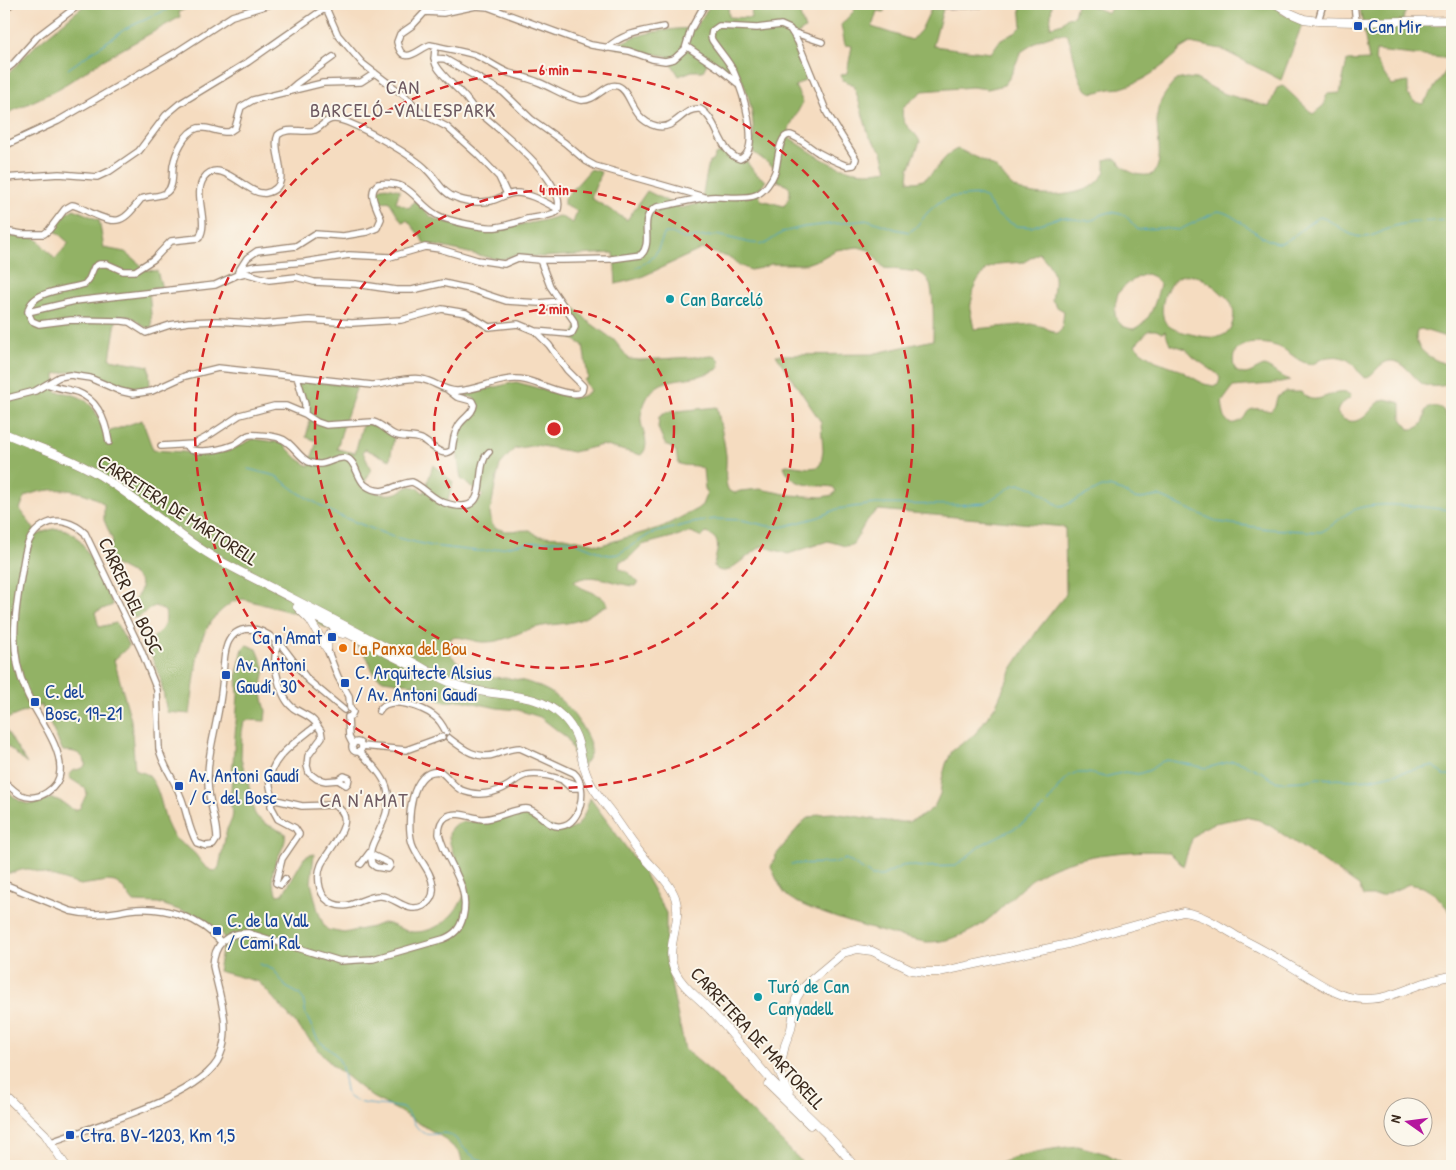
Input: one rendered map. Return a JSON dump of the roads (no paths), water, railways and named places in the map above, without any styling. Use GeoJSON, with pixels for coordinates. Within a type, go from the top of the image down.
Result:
{"type":"FeatureCollection","features":[{"type":"Feature","properties":{"kind":"main road"},"geometry":{"type":"LineString","coordinates":[[940,4],[954,6],[980,4]]}},
{"type":"Feature","properties":{"kind":"main road"},"geometry":{"type":"LineString","coordinates":[[1276,4],[1290,14],[1318,21],[1452,20]]}},
{"type":"Feature","properties":{"kind":"main road","name":"CARRETERA DE MARTORELL"},"geometry":{"type":"LineString","coordinates":[[4,433],[69,460],[106,479],[222,562],[395,651],[431,673],[452,683],[474,690],[518,696],[542,702],[558,712],[570,724],[578,738],[585,771],[591,785],[674,895],[678,908],[671,959],[676,973],[688,989],[712,1011],[772,1081],[836,1144],[853,1166]]}},
{"type":"Feature","properties":{"kind":"main road"},"geometry":{"type":"LineString","coordinates":[[222,562],[248,581],[296,607],[420,670],[431,673]]}},
{"type":"Feature","properties":{"kind":"main road"},"geometry":{"type":"LineString","coordinates":[[296,607],[310,620],[327,649]]}},
{"type":"Feature","properties":{"kind":"main road"},"geometry":{"type":"LineString","coordinates":[[316,611],[328,622],[330,627],[327,649]]}},
{"type":"Feature","properties":{"kind":"main road"},"geometry":{"type":"LineString","coordinates":[[318,634],[319,625],[328,622],[343,625]]}},
{"type":"Feature","properties":{"kind":"main road"},"geometry":{"type":"LineString","coordinates":[[318,634],[323,638],[337,632],[354,637]]}},
{"type":"Feature","properties":{"kind":"main road"},"geometry":{"type":"LineString","coordinates":[[760,1075],[777,1083],[782,1080],[779,1073],[798,996],[807,984],[830,963],[853,950],[872,951],[917,971],[939,972],[1054,948],[1183,912],[1200,916],[1348,998],[1378,999],[1398,994],[1430,980],[1452,976]]}},
{"type":"Feature","properties":{"kind":"main road"},"geometry":{"type":"LineString","coordinates":[[688,989],[760,1075],[853,1166]]}},
{"type":"Feature","properties":{"kind":"main road"},"geometry":{"type":"LineString","coordinates":[[756,1062],[779,1073],[794,1102]]}},
{"type":"Feature","properties":{"kind":"main road"},"geometry":{"type":"LineString","coordinates":[[772,1081],[795,1111]]}},
{"type":"Feature","properties":{"kind":"main road"},"geometry":{"type":"LineString","coordinates":[[4,1094],[45,1134],[66,1166]]}},
{"type":"Feature","properties":{"kind":"street"},"geometry":{"type":"LineString","coordinates":[[4,10],[11,4]]}},
{"type":"Feature","properties":{"kind":"street"},"geometry":{"type":"LineString","coordinates":[[4,71],[19,58],[38,36],[80,4]]}},
{"type":"Feature","properties":{"kind":"street"},"geometry":{"type":"LineString","coordinates":[[244,11],[248,4]]}},
{"type":"Feature","properties":{"kind":"street"},"geometry":{"type":"LineString","coordinates":[[4,146],[58,120],[175,54],[232,16],[271,4]]}},
{"type":"Feature","properties":{"kind":"street"},"geometry":{"type":"LineString","coordinates":[[4,178],[59,174],[97,177],[110,171],[139,151],[166,115],[179,104],[248,62],[333,4]]}},
{"type":"Feature","properties":{"kind":"street"},"geometry":{"type":"LineString","coordinates":[[705,4],[690,28],[686,46],[679,56],[665,61],[652,59],[629,51],[591,45],[502,11],[476,6],[443,13],[425,12],[413,25],[400,34],[397,39],[399,48],[405,54],[414,55],[426,46],[435,46],[474,55],[510,73],[538,81],[568,97],[591,100],[610,86],[616,85],[624,90],[633,109],[640,117],[656,126],[670,125],[688,111],[700,109],[710,118],[731,155],[740,159],[745,157],[748,152],[750,140],[746,105],[732,68],[712,40],[711,34],[713,30],[720,26],[756,28],[781,25],[792,32],[822,42]]}},
{"type":"Feature","properties":{"kind":"street"},"geometry":{"type":"LineString","coordinates":[[1318,21],[1323,4]]}},
{"type":"Feature","properties":{"kind":"street"},"geometry":{"type":"LineString","coordinates":[[1354,4],[1356,22]]}},
{"type":"Feature","properties":{"kind":"street"},"geometry":{"type":"LineString","coordinates":[[326,8],[343,42],[363,64],[405,96],[424,115],[447,128],[478,155],[499,177],[507,194]]}},
{"type":"Feature","properties":{"kind":"street"},"geometry":{"type":"LineString","coordinates":[[607,48],[617,40],[631,34],[664,27]]}},
{"type":"Feature","properties":{"kind":"street"},"geometry":{"type":"LineString","coordinates":[[28,312],[75,300],[215,286],[255,266],[305,262],[349,255],[390,258],[425,247],[500,264],[518,258],[540,260],[610,259],[641,255],[647,243],[647,217],[652,209],[706,198],[758,195],[775,174],[780,146],[783,138],[789,135],[832,160],[847,166],[856,162],[856,158],[828,113],[792,32]]}},
{"type":"Feature","properties":{"kind":"street"},"geometry":{"type":"LineString","coordinates":[[435,46],[435,63],[443,74],[472,106],[526,153],[547,178],[557,196],[558,209]]}},
{"type":"Feature","properties":{"kind":"street"},"geometry":{"type":"LineString","coordinates":[[686,46],[739,84]]}},
{"type":"Feature","properties":{"kind":"street"},"geometry":{"type":"LineString","coordinates":[[286,93],[333,57]]}},
{"type":"Feature","properties":{"kind":"street"},"geometry":{"type":"LineString","coordinates":[[434,58],[445,59],[503,92],[531,119],[595,166],[706,198]]}},
{"type":"Feature","properties":{"kind":"street"},"geometry":{"type":"LineString","coordinates":[[4,231],[22,234],[44,234],[64,209],[72,205],[104,218],[115,221],[123,219],[127,217],[141,199],[167,192],[171,185],[177,153],[191,132],[201,128],[223,133],[232,131],[235,128],[239,109],[253,100],[328,82],[361,82],[375,73]]}},
{"type":"Feature","properties":{"kind":"street"},"geometry":{"type":"LineString","coordinates":[[540,260],[546,277],[575,323],[572,333],[535,331],[518,324],[489,327],[466,313],[442,309],[401,320],[352,323],[308,320],[264,324],[217,321],[189,322],[170,325],[146,333],[128,322],[122,321],[71,320],[39,324],[32,320],[28,312],[30,304],[35,298],[46,293],[78,287],[87,283],[93,269],[99,264],[107,264],[123,271],[135,271],[154,259],[171,241],[199,238],[202,228],[201,184],[209,173],[215,171],[224,173],[257,191],[268,192],[281,179],[281,168],[276,146],[278,135],[283,131],[316,130],[324,122],[332,119],[341,120],[384,141],[426,168],[443,190],[454,197],[485,202],[507,194],[525,194],[558,209]]}},
{"type":"Feature","properties":{"kind":"street"},"geometry":{"type":"LineString","coordinates":[[238,273],[247,258],[256,252],[296,246],[318,233],[343,236],[376,230],[381,219],[372,194],[378,184],[407,188],[432,212],[444,218],[488,228],[505,226],[545,216],[554,213],[558,209]]}},
{"type":"Feature","properties":{"kind":"street"},"geometry":{"type":"LineString","coordinates":[[238,273],[245,273],[273,281],[296,278],[314,282],[356,284],[396,290],[412,290],[443,283],[465,287],[506,301],[538,303],[560,301]]}},
{"type":"Feature","properties":{"kind":"street"},"geometry":{"type":"LineString","coordinates":[[448,390],[459,391],[504,380],[517,379],[538,383],[573,394],[582,391],[583,386],[567,370],[546,341],[535,331]]}},
{"type":"Feature","properties":{"kind":"street"},"geometry":{"type":"LineString","coordinates":[[4,399],[35,392],[59,377],[81,376],[133,394],[152,390],[185,376],[218,368],[381,385],[405,380],[423,379],[448,390],[457,397],[472,401],[474,405],[472,412],[458,426],[452,450],[448,453],[441,452],[418,437],[395,435],[376,423],[368,421],[326,424],[316,422],[305,414],[283,406],[269,407],[240,415],[198,442],[186,445],[160,446]]}},
{"type":"Feature","properties":{"kind":"street"},"geometry":{"type":"LineString","coordinates":[[297,377],[305,404],[305,414]]}},
{"type":"Feature","properties":{"kind":"street"},"geometry":{"type":"LineString","coordinates":[[47,384],[80,393],[93,402],[104,419],[109,442]]}},
{"type":"Feature","properties":{"kind":"street"},"geometry":{"type":"LineString","coordinates":[[186,445],[191,450],[206,451],[235,444],[250,435],[280,438],[310,462],[325,464],[341,458],[348,458],[352,462],[359,478],[370,488],[386,491],[406,482],[412,482],[439,501],[451,505],[472,502],[477,497],[483,460],[489,452]]}},
{"type":"Feature","properties":{"kind":"street","name":"CARRER DEL BOSC"},"geometry":{"type":"LineString","coordinates":[[4,780],[21,795],[32,797],[41,796],[50,790],[55,786],[59,776],[59,763],[56,751],[44,723],[26,692],[15,659],[14,632],[28,540],[37,529],[46,523],[55,521],[73,524],[85,533],[141,650],[157,690],[159,749],[161,757],[180,793],[193,836],[197,843],[206,846],[213,844],[217,839],[208,782],[209,759],[222,690],[225,648],[233,636],[244,630],[257,630],[268,634],[279,645]]}},
{"type":"Feature","properties":{"kind":"street"},"geometry":{"type":"LineString","coordinates":[[338,780],[317,780],[311,776],[308,770],[306,762],[308,756],[322,737],[321,731],[310,716],[293,708],[285,699],[276,667],[275,655],[279,645],[308,680],[353,712],[348,717],[349,737],[353,744],[358,742],[360,749],[385,782],[389,797],[383,822],[370,853],[361,864]]}},
{"type":"Feature","properties":{"kind":"street"},"geometry":{"type":"LineString","coordinates":[[327,649],[349,696],[347,709]]}},
{"type":"Feature","properties":{"kind":"street"},"geometry":{"type":"LineString","coordinates":[[51,1142],[157,1104],[199,1081],[213,1068],[221,1055],[225,1032],[213,966],[215,952],[221,942],[237,933],[248,933],[327,958],[350,961],[373,959],[450,936],[459,928],[464,916],[465,899],[439,834],[440,824],[446,817],[460,815],[486,819],[504,816],[524,809],[533,811],[554,826],[563,826],[571,822],[580,808],[582,798],[575,778],[566,770],[520,748],[514,748],[488,757],[477,756],[446,736],[435,716],[424,709],[412,705],[390,703],[384,705],[379,711]]}},
{"type":"Feature","properties":{"kind":"street"},"geometry":{"type":"LineString","coordinates":[[285,879],[281,885],[276,883],[282,859],[299,834],[295,828],[278,819],[271,806],[273,798],[270,783],[276,762],[317,725]]}},
{"type":"Feature","properties":{"kind":"street"},"geometry":{"type":"LineString","coordinates":[[360,749],[406,750],[446,736]]}},
{"type":"Feature","properties":{"kind":"street"},"geometry":{"type":"LineString","coordinates":[[273,798],[294,805],[333,804],[344,814],[345,825],[319,870],[321,893],[326,900],[336,905],[348,906],[370,897],[382,896],[414,908],[429,902],[434,890],[430,876],[414,847],[409,825],[412,798],[419,784],[427,775],[441,772],[462,790],[480,794],[502,789],[525,776],[541,775],[561,779],[568,787],[577,787]]}},
{"type":"Feature","properties":{"kind":"street"},"geometry":{"type":"LineString","coordinates":[[4,884],[79,913],[101,915],[136,909],[176,913],[207,929],[221,942]]}},
{"type":"Feature","properties":{"kind":"waterway"},"geometry":{"type":"LineString","coordinates":[[68,69],[125,29],[176,4]]}},
{"type":"Feature","properties":{"kind":"waterway"},"geometry":{"type":"LineString","coordinates":[[637,267],[653,257],[665,233],[672,233],[684,239],[717,235],[751,243],[765,244],[783,232],[804,227],[869,220],[909,232],[938,203],[951,197],[980,195],[986,199],[997,215],[1016,226],[1031,227],[1060,217],[1088,221],[1111,212],[1125,215],[1138,230],[1159,228],[1179,230],[1218,211],[1233,217],[1266,239],[1280,243],[1289,239],[1320,217],[1350,234],[1361,237],[1371,236],[1393,226],[1425,221],[1452,220]]}},
{"type":"Feature","properties":{"kind":"waterway"},"geometry":{"type":"LineString","coordinates":[[248,469],[276,476],[299,493],[335,514],[393,537],[432,546],[476,551],[525,543],[565,540],[611,555],[618,554],[650,534],[715,519],[742,520],[782,527],[819,517],[837,509],[875,504],[957,505],[985,503],[1014,485],[1021,484],[1034,488],[1059,506],[1066,505],[1102,487],[1109,487],[1122,491],[1134,498],[1141,499],[1159,496],[1218,522],[1269,529],[1321,532],[1351,511],[1366,506],[1403,505],[1452,510]]}},
{"type":"Feature","properties":{"kind":"waterway"},"geometry":{"type":"LineString","coordinates":[[791,864],[833,863],[846,859],[872,876],[882,876],[902,866],[909,865],[922,867],[956,866],[981,845],[1017,827],[1039,812],[1069,776],[1075,773],[1088,773],[1105,777],[1125,772],[1138,774],[1150,770],[1167,760],[1206,768],[1233,761],[1239,762],[1264,773],[1274,781],[1280,782],[1304,781],[1318,778],[1371,779],[1430,766],[1433,766],[1443,775],[1452,775]]}},
{"type":"Feature","properties":{"kind":"waterway"},"geometry":{"type":"LineString","coordinates":[[260,964],[274,970],[286,987],[299,994],[303,999],[306,1015],[318,1040],[335,1054],[341,1063],[347,1095],[358,1102],[402,1108],[422,1132],[425,1134],[449,1134],[469,1153],[489,1166]]}},
{"type":"Feature","properties":{"kind":"place","name":"Can Mir"},"geometry":{"type":"Point","coordinates":[1358,26]}},
{"type":"Feature","properties":{"kind":"place","name":"Can Barceló"},"geometry":{"type":"Point","coordinates":[670,299]}},
{"type":"Feature","properties":{"kind":"place","name":"Ca n'Amat"},"geometry":{"type":"Point","coordinates":[332,637]}},
{"type":"Feature","properties":{"kind":"place","name":"La Panxa del Bou"},"geometry":{"type":"Point","coordinates":[343,648]}},
{"type":"Feature","properties":{"kind":"place","name":"Av. Antoni Gaudí, 30"},"geometry":{"type":"Point","coordinates":[226,675]}},
{"type":"Feature","properties":{"kind":"place","name":"C. Arquitecte Alsius / Av. Antoni Gaudí"},"geometry":{"type":"Point","coordinates":[345,683]}},
{"type":"Feature","properties":{"kind":"place","name":"C. del Bosc, 19-21"},"geometry":{"type":"Point","coordinates":[35,702]}},
{"type":"Feature","properties":{"kind":"place","name":"Av. Antoni Gaudí / C. del Bosc"},"geometry":{"type":"Point","coordinates":[179,786]}},
{"type":"Feature","properties":{"kind":"place","name":"C. de la Vall / Camí Ral"},"geometry":{"type":"Point","coordinates":[217,931]}},
{"type":"Feature","properties":{"kind":"place","name":"Turó de Can Canyadell"},"geometry":{"type":"Point","coordinates":[758,997]}},
{"type":"Feature","properties":{"kind":"place","name":"Ctra. BV-1203, Km 1,5"},"geometry":{"type":"Point","coordinates":[70,1135]}},
{"type":"Feature","properties":{"kind":"district","name":"CAN BARCELÓ-VALLESPARK"},"geometry":{"type":"Point","coordinates":[403,98]}},
{"type":"Feature","properties":{"kind":"district","name":"CA N'AMAT"},"geometry":{"type":"Point","coordinates":[364,800]}}]}
